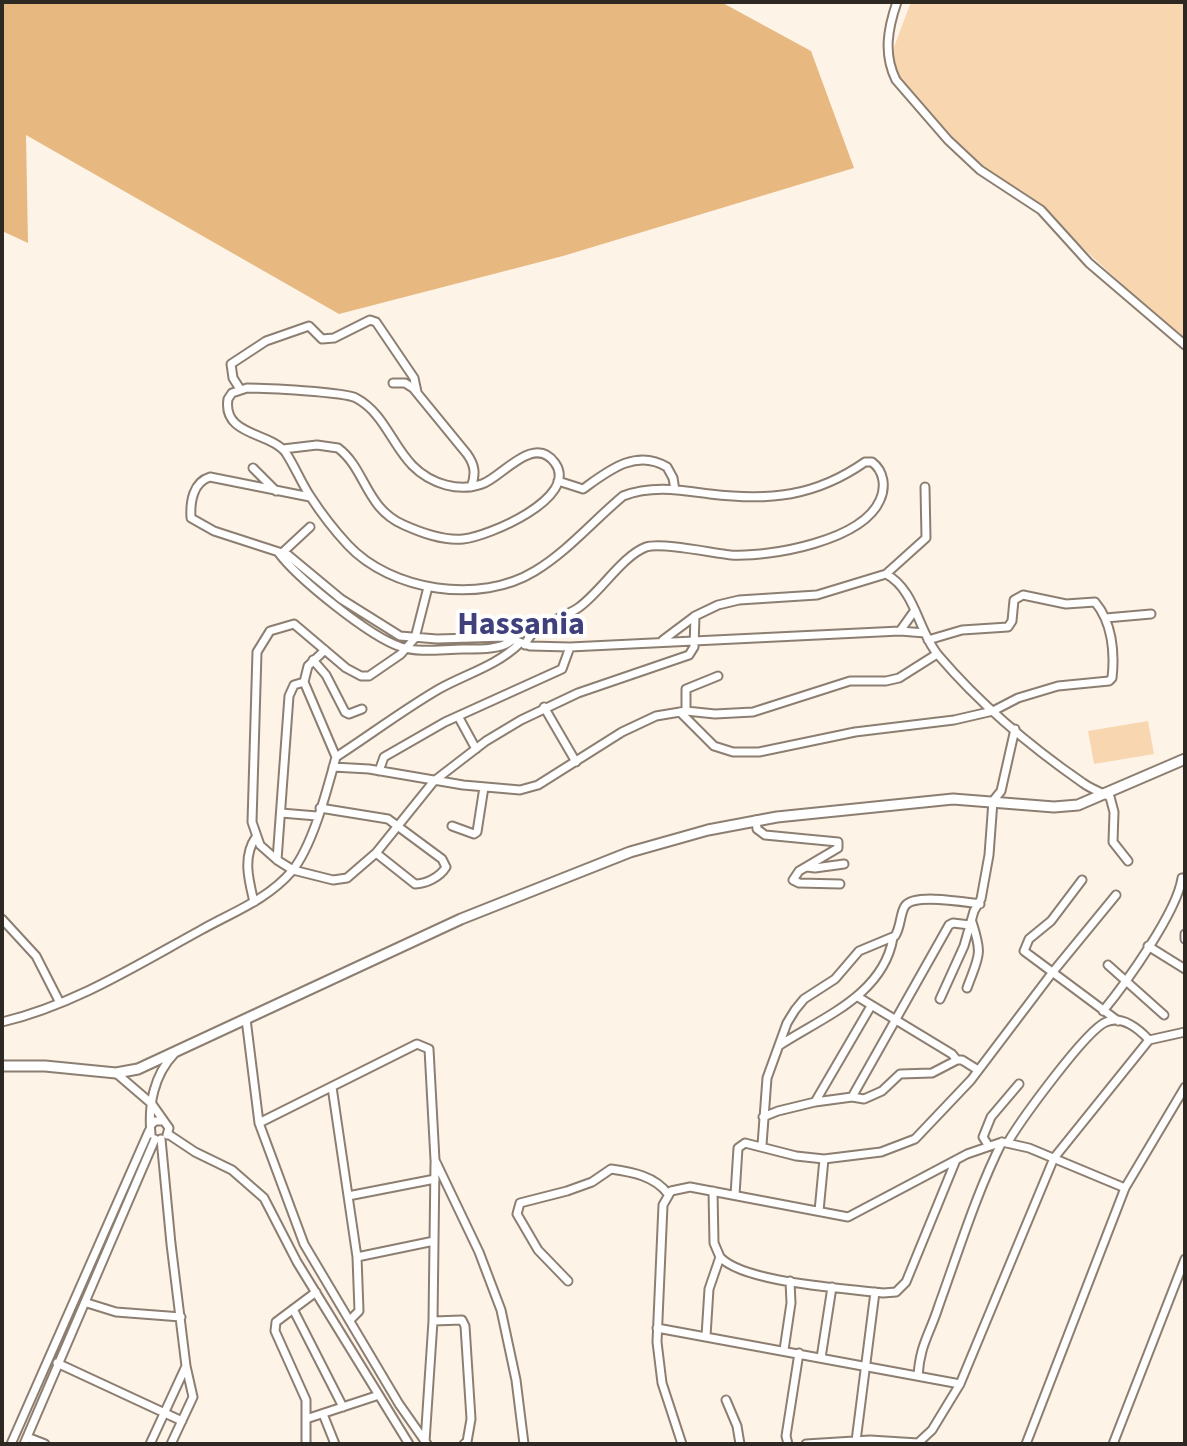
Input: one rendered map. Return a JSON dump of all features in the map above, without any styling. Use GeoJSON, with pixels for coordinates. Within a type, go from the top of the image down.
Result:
{"type":"FeatureCollection","features":[{"type":"Feature","properties":{"kind":"street"},"geometry":{"type":"LineString","coordinates":[[897,2],[887,53],[896,80],[948,140],[980,170],[1036,205],[1089,263],[1185,345]]}},
{"type":"Feature","properties":{"kind":"street"},"geometry":{"type":"LineString","coordinates":[[240,389],[233,378],[231,364],[266,341],[309,326],[322,339],[330,338],[370,320],[376,322],[414,378],[417,392]]}},
{"type":"Feature","properties":{"kind":"street"},"geometry":{"type":"LineString","coordinates":[[393,383],[405,383],[417,392],[472,460],[474,473],[471,487]]}},
{"type":"Feature","properties":{"kind":"street"},"geometry":{"type":"LineString","coordinates":[[255,388],[352,396],[375,415],[401,455],[426,476],[446,485],[471,487],[488,481],[523,457],[536,454],[547,456],[556,464],[558,481],[549,496],[512,523],[486,535],[449,539],[401,524],[378,507],[338,448],[317,445],[283,449],[245,431],[232,420],[227,408],[228,399],[240,389],[255,388]]}},
{"type":"Feature","properties":{"kind":"street"},"geometry":{"type":"LineString","coordinates":[[2,1022],[89,992],[275,890],[302,855],[336,757],[409,707],[506,656],[532,632],[580,607],[631,558],[649,546],[735,555],[772,553],[804,545],[851,529],[868,516],[880,500],[883,480],[877,465],[869,461],[825,486],[791,494],[740,497],[652,488],[623,496],[563,552],[522,579],[481,588],[428,587],[372,565],[347,544],[310,497],[283,449]]}},
{"type":"Feature","properties":{"kind":"street"},"geometry":{"type":"LineString","coordinates":[[558,481],[583,489],[609,470],[627,462],[647,459],[667,467],[675,490]]}},
{"type":"Feature","properties":{"kind":"street"},"geometry":{"type":"LineString","coordinates":[[253,468],[276,491]]}},
{"type":"Feature","properties":{"kind":"street"},"geometry":{"type":"LineString","coordinates":[[310,497],[215,477],[206,478],[197,486],[190,512],[193,520],[204,527],[291,557],[325,591],[392,643],[408,648],[473,649],[519,643],[570,647],[900,631],[926,636],[1008,627],[1012,621],[1014,600],[1023,595],[1066,604],[1095,602],[1106,618],[1113,651],[1111,680],[1058,686],[1018,698],[993,711],[928,724],[881,728],[744,753],[714,746],[683,712],[686,689],[718,676]]}},
{"type":"Feature","properties":{"kind":"street"},"geometry":{"type":"LineString","coordinates":[[661,642],[695,616],[726,602],[817,595],[886,574],[926,538],[925,487]]}},
{"type":"Feature","properties":{"kind":"street"},"geometry":{"type":"LineString","coordinates":[[280,552],[310,527]]}},
{"type":"Feature","properties":{"kind":"street"},"geometry":{"type":"LineString","coordinates":[[886,574],[897,582],[915,610],[937,654],[993,711],[1113,803],[1113,842],[1128,861]]}},
{"type":"Feature","properties":{"kind":"street"},"geometry":{"type":"LineString","coordinates":[[428,587],[415,638],[408,648],[369,676],[361,676],[346,668],[304,629],[292,623],[270,631],[257,652],[252,799],[256,837],[277,860],[293,870],[333,880],[347,878],[376,853],[434,781],[476,749],[544,707],[616,678],[687,656],[693,651],[695,616]]}},
{"type":"Feature","properties":{"kind":"street"},"geometry":{"type":"LineString","coordinates":[[900,631],[915,610]]}},
{"type":"Feature","properties":{"kind":"street"},"geometry":{"type":"LineString","coordinates":[[1106,618],[1151,614]]}},
{"type":"Feature","properties":{"kind":"street"},"geometry":{"type":"LineString","coordinates":[[359,616],[400,636],[506,637],[519,643]]}},
{"type":"Feature","properties":{"kind":"street"},"geometry":{"type":"LineString","coordinates":[[379,771],[381,760],[388,754],[458,716],[562,669],[570,647]]}},
{"type":"Feature","properties":{"kind":"street"},"geometry":{"type":"LineString","coordinates":[[325,650],[313,660],[304,682],[336,757]]}},
{"type":"Feature","properties":{"kind":"street"},"geometry":{"type":"LineString","coordinates":[[333,767],[507,790],[530,788],[561,773],[647,719],[683,712],[753,712],[850,681],[886,681],[915,670],[937,654]]}},
{"type":"Feature","properties":{"kind":"street"},"geometry":{"type":"LineString","coordinates":[[313,660],[326,675],[345,712],[349,714],[362,709]]}},
{"type":"Feature","properties":{"kind":"street"},"geometry":{"type":"LineString","coordinates":[[277,860],[289,696],[294,685],[304,682]]}},
{"type":"Feature","properties":{"kind":"street"},"geometry":{"type":"LineString","coordinates":[[544,707],[576,762]]}},
{"type":"Feature","properties":{"kind":"street"},"geometry":{"type":"LineString","coordinates":[[458,716],[476,749]]}},
{"type":"Feature","properties":{"kind":"street"},"geometry":{"type":"LineString","coordinates":[[940,999],[980,904],[986,879],[993,801],[1001,791],[1012,727]]}},
{"type":"Feature","properties":{"kind":"street"},"geometry":{"type":"LineString","coordinates":[[2,1066],[45,1066],[116,1073],[138,1069],[461,919],[630,852],[708,830],[756,820],[934,800],[1067,806],[1090,801],[1149,772],[1185,759]]}},
{"type":"Feature","properties":{"kind":"street"},"geometry":{"type":"LineString","coordinates":[[452,826],[474,834],[477,832],[484,787]]}},
{"type":"Feature","properties":{"kind":"street"},"geometry":{"type":"LineString","coordinates":[[281,813],[318,812],[382,817],[444,861],[446,866],[432,879],[415,884],[376,853]]}},
{"type":"Feature","properties":{"kind":"street"},"geometry":{"type":"LineString","coordinates":[[756,820],[759,831],[765,835],[839,844],[838,848],[797,872],[793,881],[840,884]]}},
{"type":"Feature","properties":{"kind":"street"},"geometry":{"type":"LineString","coordinates":[[254,902],[248,860],[250,845],[256,837]]}},
{"type":"Feature","properties":{"kind":"street"},"geometry":{"type":"LineString","coordinates":[[807,867],[844,864]]}},
{"type":"Feature","properties":{"kind":"street"},"geometry":{"type":"LineString","coordinates":[[1103,1011],[1127,982],[1179,893],[1182,878]]}},
{"type":"Feature","properties":{"kind":"street"},"geometry":{"type":"LineString","coordinates":[[1082,880],[1051,921],[1034,934],[1024,947],[1025,954],[1149,1040]]}},
{"type":"Feature","properties":{"kind":"street"},"geometry":{"type":"LineString","coordinates":[[735,1195],[738,1148],[745,1143],[796,1156],[824,1159],[881,1152],[915,1139],[978,1070],[1116,895]]}},
{"type":"Feature","properties":{"kind":"street"},"geometry":{"type":"LineString","coordinates":[[780,1045],[858,997],[886,960],[908,904],[928,899],[980,904]]}},
{"type":"Feature","properties":{"kind":"street"},"geometry":{"type":"LineString","coordinates":[[2,919],[36,956],[59,1001]]}},
{"type":"Feature","properties":{"kind":"street"},"geometry":{"type":"LineString","coordinates":[[967,988],[980,951],[971,922]]}},
{"type":"Feature","properties":{"kind":"street"},"geometry":{"type":"LineString","coordinates":[[852,1097],[949,925],[971,922]]}},
{"type":"Feature","properties":{"kind":"street"},"geometry":{"type":"LineString","coordinates":[[762,1145],[767,1078],[787,1023],[800,1003],[835,979],[863,948],[893,938]]}},
{"type":"Feature","properties":{"kind":"street"},"geometry":{"type":"LineString","coordinates":[[1148,946],[1185,969]]}},
{"type":"Feature","properties":{"kind":"street"},"geometry":{"type":"LineString","coordinates":[[1108,965],[1164,1015]]}},
{"type":"Feature","properties":{"kind":"street"},"geometry":{"type":"LineString","coordinates":[[858,997],[957,1060]]}},
{"type":"Feature","properties":{"kind":"street"},"geometry":{"type":"LineString","coordinates":[[815,1102],[871,1006]]}},
{"type":"Feature","properties":{"kind":"street"},"geometry":{"type":"LineString","coordinates":[[246,1019],[259,1123],[304,1244],[426,1444]]}},
{"type":"Feature","properties":{"kind":"street"},"geometry":{"type":"LineString","coordinates":[[918,1376],[922,1345],[937,1312],[982,1185],[1005,1142],[1086,1038],[1106,1022],[1118,1021]]}},
{"type":"Feature","properties":{"kind":"street"},"geometry":{"type":"LineString","coordinates":[[806,1444],[856,1441],[918,1444],[932,1430],[960,1384],[1054,1158],[1149,1040],[1185,1032]]}},
{"type":"Feature","properties":{"kind":"street"},"geometry":{"type":"LineString","coordinates":[[259,1123],[417,1044],[429,1049],[435,1179],[433,1321],[426,1444]]}},
{"type":"Feature","properties":{"kind":"street"},"geometry":{"type":"LineString","coordinates":[[150,1128],[155,1079],[176,1052]]}},
{"type":"Feature","properties":{"kind":"street"},"geometry":{"type":"LineString","coordinates":[[763,1117],[815,1102],[852,1097],[864,1099],[882,1091],[900,1074],[932,1073],[957,1060],[978,1070]]}},
{"type":"Feature","properties":{"kind":"street"},"geometry":{"type":"LineString","coordinates":[[45,1444],[26,1440],[162,1137],[169,1128],[152,1104],[116,1073]]}},
{"type":"Feature","properties":{"kind":"street"},"geometry":{"type":"LineString","coordinates":[[988,1145],[983,1137],[986,1125],[1019,1084]]}},
{"type":"Feature","properties":{"kind":"street"},"geometry":{"type":"LineString","coordinates":[[332,1087],[357,1257],[359,1311],[350,1320]]}},
{"type":"Feature","properties":{"kind":"street"},"geometry":{"type":"LineString","coordinates":[[1026,1444],[1125,1188],[1185,1087]]}},
{"type":"Feature","properties":{"kind":"street"},"geometry":{"type":"LineString","coordinates":[[11,1444],[150,1128],[155,1121],[164,1121]]}},
{"type":"Feature","properties":{"kind":"street"},"geometry":{"type":"LineString","coordinates":[[150,1128],[162,1137],[232,1170],[264,1198],[297,1262],[409,1444]]}},
{"type":"Feature","properties":{"kind":"street"},"geometry":{"type":"LineString","coordinates":[[162,1137],[164,1185],[186,1366],[193,1397],[171,1444]]}},
{"type":"Feature","properties":{"kind":"street"},"geometry":{"type":"LineString","coordinates":[[682,1444],[662,1383],[657,1328],[663,1205],[668,1194],[682,1188],[713,1191],[842,1217],[850,1216],[956,1160],[988,1145],[1005,1142],[1054,1158],[1125,1188]]}},
{"type":"Feature","properties":{"kind":"street"},"geometry":{"type":"LineString","coordinates":[[819,1211],[824,1159]]}},
{"type":"Feature","properties":{"kind":"street"},"geometry":{"type":"LineString","coordinates":[[435,1160],[479,1252],[501,1310],[516,1380],[524,1444]]}},
{"type":"Feature","properties":{"kind":"street"},"geometry":{"type":"LineString","coordinates":[[713,1191],[714,1243],[720,1257],[733,1267],[790,1281],[896,1292],[906,1282],[956,1160]]}},
{"type":"Feature","properties":{"kind":"street"},"geometry":{"type":"LineString","coordinates":[[568,1281],[538,1250],[517,1214],[520,1203],[592,1182],[611,1169],[643,1176],[668,1194]]}},
{"type":"Feature","properties":{"kind":"street"},"geometry":{"type":"LineString","coordinates":[[348,1196],[435,1179]]}},
{"type":"Feature","properties":{"kind":"street"},"geometry":{"type":"LineString","coordinates":[[357,1257],[434,1241]]}},
{"type":"Feature","properties":{"kind":"street"},"geometry":{"type":"LineString","coordinates":[[706,1336],[709,1289],[720,1257]]}},
{"type":"Feature","properties":{"kind":"street"},"geometry":{"type":"LineString","coordinates":[[1113,1444],[1185,1259]]}},
{"type":"Feature","properties":{"kind":"street"},"geometry":{"type":"LineString","coordinates":[[784,1350],[792,1294],[790,1281]]}},
{"type":"Feature","properties":{"kind":"street"},"geometry":{"type":"LineString","coordinates":[[821,1358],[832,1287]]}},
{"type":"Feature","properties":{"kind":"street"},"geometry":{"type":"LineString","coordinates":[[306,1444],[306,1400],[275,1331],[276,1322],[316,1292]]}},
{"type":"Feature","properties":{"kind":"street"},"geometry":{"type":"LineString","coordinates":[[856,1441],[875,1292]]}},
{"type":"Feature","properties":{"kind":"street"},"geometry":{"type":"LineString","coordinates":[[87,1303],[116,1312],[181,1317]]}},
{"type":"Feature","properties":{"kind":"street"},"geometry":{"type":"LineString","coordinates":[[293,1309],[343,1407]]}},
{"type":"Feature","properties":{"kind":"street"},"geometry":{"type":"LineString","coordinates":[[433,1321],[462,1320],[465,1326],[471,1419],[464,1444]]}},
{"type":"Feature","properties":{"kind":"street"},"geometry":{"type":"LineString","coordinates":[[657,1328],[960,1384]]}},
{"type":"Feature","properties":{"kind":"street"},"geometry":{"type":"LineString","coordinates":[[786,1442],[799,1353]]}},
{"type":"Feature","properties":{"kind":"street"},"geometry":{"type":"LineString","coordinates":[[48,1359],[182,1421]]}},
{"type":"Feature","properties":{"kind":"street"},"geometry":{"type":"LineString","coordinates":[[150,1444],[186,1366]]}},
{"type":"Feature","properties":{"kind":"street"},"geometry":{"type":"LineString","coordinates":[[306,1419],[379,1395]]}},
{"type":"Feature","properties":{"kind":"street"},"geometry":{"type":"LineString","coordinates":[[726,1400],[740,1444]]}},
{"type":"Feature","properties":{"kind":"street"},"geometry":{"type":"LineString","coordinates":[[323,1414],[335,1444]]}},
{"type":"Feature","properties":{"kind":"shaded area"},"geometry":{"type":"Polygon","coordinates":[[[2,2],[721,2],[811,51],[854,168],[563,256],[339,314],[26,135],[28,243],[2,231],[2,2]]]}},
{"type":"Feature","properties":{"kind":"shaded area"},"geometry":{"type":"Polygon","coordinates":[[[911,2],[1185,2],[1185,342],[1048,216],[990,179],[893,73],[894,47],[911,2]]]}},
{"type":"Feature","properties":{"kind":"shaded area"},"geometry":{"type":"Polygon","coordinates":[[[1148,721],[1154,754],[1094,764],[1088,731],[1148,721]]]}},
{"type":"Feature","properties":{"kind":"district","name":"Hassania"},"geometry":{"type":"Point","coordinates":[521,627]}}]}
